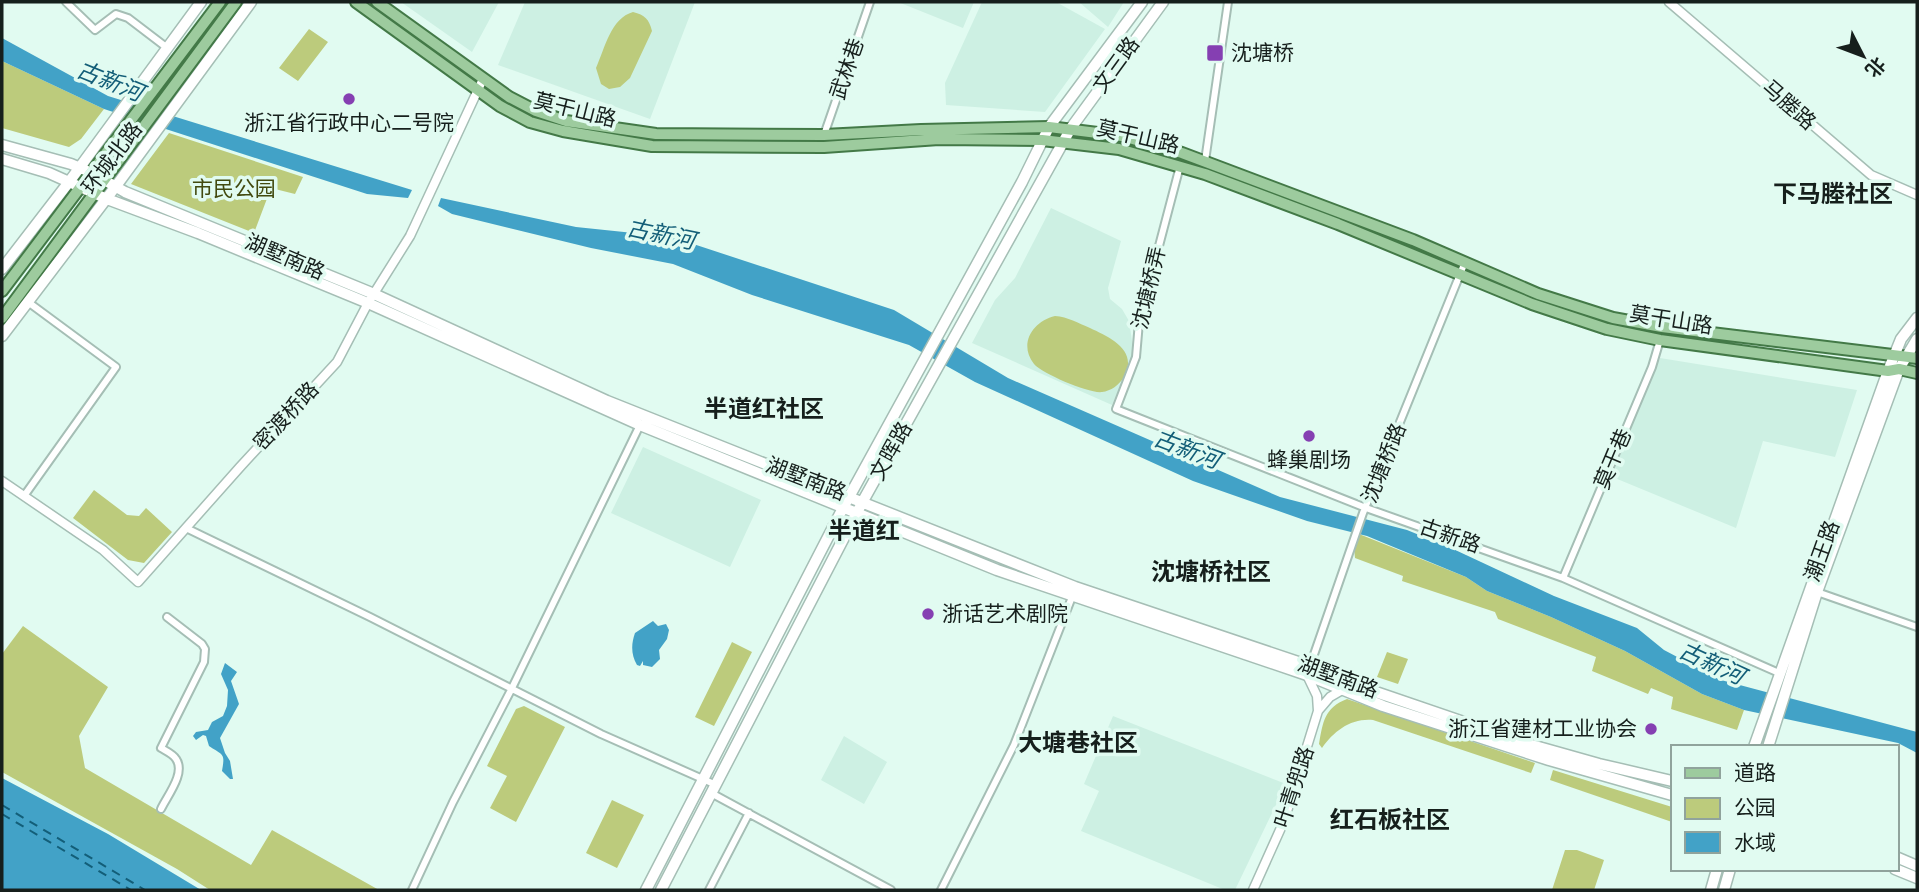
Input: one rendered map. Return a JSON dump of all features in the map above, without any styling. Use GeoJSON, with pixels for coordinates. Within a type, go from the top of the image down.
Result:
{"type":"FeatureCollection","features":[{"type":"Feature","properties":{"kind":"main road","name":"环城北路"},"geometry":{"type":"LineString","coordinates":[[2,270],[201,2]]}},
{"type":"Feature","properties":{"kind":"main road","name":"环城北路"},"geometry":{"type":"LineString","coordinates":[[2,291],[220,2]]}},
{"type":"Feature","properties":{"kind":"main road","name":"环城北路"},"geometry":{"type":"LineString","coordinates":[[2,318],[236,2]]}},
{"type":"Feature","properties":{"kind":"main road","name":"环城北路"},"geometry":{"type":"LineString","coordinates":[[2,336],[107,199],[251,2]]}},
{"type":"Feature","properties":{"kind":"main road","name":"莫干山路"},"geometry":{"type":"LineString","coordinates":[[356,2],[478,90],[530,122],[601,139],[652,146],[824,147],[939,139],[1042,140],[1119,149],[1180,166],[1538,294],[1613,318],[1662,327],[1912,357]]}},
{"type":"Feature","properties":{"kind":"main road","name":"莫干山路"},"geometry":{"type":"LineString","coordinates":[[377,2],[509,97],[536,111],[566,121],[656,134],[824,135],[1049,127],[1122,136],[1205,161],[1413,240],[1532,304],[1607,329],[1660,340],[1917,373]]}},
{"type":"Feature","properties":{"kind":"main road","name":"文三路"},"geometry":{"type":"LineString","coordinates":[[1049,127],[1142,2]]}},
{"type":"Feature","properties":{"kind":"main road","name":"文三路"},"geometry":{"type":"LineString","coordinates":[[1071,128],[1163,2]]}},
{"type":"Feature","properties":{"kind":"main road","name":"文晖路"},"geometry":{"type":"LineString","coordinates":[[646,890],[843,508],[1022,182],[1049,127]]}},
{"type":"Feature","properties":{"kind":"main road","name":"文晖路"},"geometry":{"type":"LineString","coordinates":[[660,890],[863,501],[1071,128]]}},
{"type":"Feature","properties":{"kind":"main road","name":"湖墅南路"},"geometry":{"type":"LineString","coordinates":[[2,145],[92,173],[104,181],[607,401],[1075,587],[1309,670],[1342,690],[1383,706],[1536,756],[1671,795]]}},
{"type":"Feature","properties":{"kind":"main road","name":"湖墅南路"},"geometry":{"type":"LineString","coordinates":[[2,159],[80,186],[107,199],[371,298],[640,425],[997,570],[1072,597],[1309,670],[1528,744],[1671,781]]}},
{"type":"Feature","properties":{"kind":"main road","name":"潮王路"},"geometry":{"type":"LineString","coordinates":[[1769,745],[1894,370],[1895,356],[1901,339],[1917,318]]}},
{"type":"Feature","properties":{"kind":"main road","name":"潮王路"},"geometry":{"type":"LineString","coordinates":[[1755,745],[1779,673],[1894,370],[1912,357],[1917,339]]}},
{"type":"Feature","properties":{"kind":"main road"},"geometry":{"type":"LineString","coordinates":[[1898,858],[1917,866]]}},
{"type":"Feature","properties":{"kind":"main road"},"geometry":{"type":"LineString","coordinates":[[1898,870],[1917,878]]}},
{"type":"Feature","properties":{"kind":"main road"},"geometry":{"type":"LineString","coordinates":[[1711,890],[1716,871]]}},
{"type":"Feature","properties":{"kind":"main road"},"geometry":{"type":"LineString","coordinates":[[1724,890],[1729,871]]}},
{"type":"Feature","properties":{"kind":"street"},"geometry":{"type":"LineString","coordinates":[[66,2],[95,30],[116,14],[128,18],[166,47]]}},
{"type":"Feature","properties":{"kind":"street","name":"武林巷"},"geometry":{"type":"LineString","coordinates":[[824,135],[870,2]]}},
{"type":"Feature","properties":{"kind":"street"},"geometry":{"type":"LineString","coordinates":[[1205,161],[1228,2]]}},
{"type":"Feature","properties":{"kind":"street","name":"马塍路"},"geometry":{"type":"LineString","coordinates":[[1669,2],[1871,175],[1917,195]]}},
{"type":"Feature","properties":{"kind":"street","name":"密渡桥路"},"geometry":{"type":"LineString","coordinates":[[2,481],[103,550],[138,582],[337,362],[371,298],[410,236],[483,79]]}},
{"type":"Feature","properties":{"kind":"street","name":"沈塘桥弄"},"geometry":{"type":"LineString","coordinates":[[1116,409],[1136,357],[1139,322],[1180,166]]}},
{"type":"Feature","properties":{"kind":"street","name":"沈塘桥路"},"geometry":{"type":"LineString","coordinates":[[1309,670],[1365,510],[1463,267]]}},
{"type":"Feature","properties":{"kind":"street"},"geometry":{"type":"LineString","coordinates":[[24,496],[116,367],[28,302]]}},
{"type":"Feature","properties":{"kind":"street","name":"莫干巷"},"geometry":{"type":"LineString","coordinates":[[1563,578],[1660,340]]}},
{"type":"Feature","properties":{"kind":"street","name":"古新路"},"geometry":{"type":"LineString","coordinates":[[1116,409],[1365,510],[1563,578],[1779,673]]}},
{"type":"Feature","properties":{"kind":"street"},"geometry":{"type":"LineString","coordinates":[[412,890],[640,425]]}},
{"type":"Feature","properties":{"kind":"street"},"geometry":{"type":"LineString","coordinates":[[186,528],[372,618],[511,690],[702,780],[749,813],[891,890]]}},
{"type":"Feature","properties":{"kind":"street"},"geometry":{"type":"LineString","coordinates":[[1818,592],[1917,627]]}},
{"type":"Feature","properties":{"kind":"street"},"geometry":{"type":"LineString","coordinates":[[941,890],[1014,745],[1072,597]]}},
{"type":"Feature","properties":{"kind":"street"},"geometry":{"type":"LineString","coordinates":[[161,808],[178,775],[179,766],[176,757],[162,748],[204,662],[205,649],[167,617]]}},
{"type":"Feature","properties":{"kind":"street"},"geometry":{"type":"LineString","coordinates":[[1309,670],[1317,696],[1318,711]]}},
{"type":"Feature","properties":{"kind":"street"},"geometry":{"type":"LineString","coordinates":[[1318,711],[1330,697],[1342,690]]}},
{"type":"Feature","properties":{"kind":"street","name":"叶青兜路"},"geometry":{"type":"LineString","coordinates":[[1253,890],[1284,821],[1318,711]]}},
{"type":"Feature","properties":{"kind":"street"},"geometry":{"type":"LineString","coordinates":[[709,890],[749,813]]}},
{"type":"Feature","properties":{"kind":"shaded area"},"geometry":{"type":"Polygon","coordinates":[[[401,2],[499,2],[472,52],[401,2]]]}},
{"type":"Feature","properties":{"kind":"shaded area"},"geometry":{"type":"Polygon","coordinates":[[[525,2],[695,2],[650,119],[498,65],[525,2]]]}},
{"type":"Feature","properties":{"kind":"shaded area"},"geometry":{"type":"Polygon","coordinates":[[[898,2],[974,2],[963,28],[898,2]]]}},
{"type":"Feature","properties":{"kind":"shaded area"},"geometry":{"type":"Polygon","coordinates":[[[982,2],[1056,2],[1105,29],[1045,112],[946,105],[945,83],[982,2]]]}},
{"type":"Feature","properties":{"kind":"shaded area"},"geometry":{"type":"Polygon","coordinates":[[[1079,2],[1124,2],[1108,27],[1079,2]]]}},
{"type":"Feature","properties":{"kind":"shaded area"},"geometry":{"type":"Polygon","coordinates":[[[1051,208],[1121,241],[1108,288],[1110,299],[1122,309],[1129,321],[1134,354],[1112,405],[972,343],[995,300],[1015,278],[1051,208]]]}},
{"type":"Feature","properties":{"kind":"shaded area"},"geometry":{"type":"Polygon","coordinates":[[[1660,358],[1857,390],[1835,457],[1763,441],[1736,528],[1610,476],[1660,358]]]}},
{"type":"Feature","properties":{"kind":"shaded area"},"geometry":{"type":"Polygon","coordinates":[[[643,447],[761,500],[730,567],[611,513],[643,447]]]}},
{"type":"Feature","properties":{"kind":"shaded area"},"geometry":{"type":"Polygon","coordinates":[[[1113,716],[1286,784],[1235,890],[1225,890],[1081,831],[1099,791],[1084,784],[1113,716]]]}},
{"type":"Feature","properties":{"kind":"shaded area"},"geometry":{"type":"Polygon","coordinates":[[[844,736],[887,762],[864,804],[821,780],[844,736]]]}},
{"type":"Feature","properties":{"kind":"green space"},"geometry":{"type":"Polygon","coordinates":[[[633,12],[646,18],[652,31],[630,78],[620,87],[609,89],[601,84],[596,68],[614,27],[625,15],[633,12]]]}},
{"type":"Feature","properties":{"kind":"green space"},"geometry":{"type":"Polygon","coordinates":[[[309,29],[328,42],[298,81],[279,68],[309,29]]]}},
{"type":"Feature","properties":{"kind":"green space"},"geometry":{"type":"Polygon","coordinates":[[[2,61],[104,109],[81,139],[69,147],[2,128],[2,61]]]}},
{"type":"Feature","properties":{"kind":"green space","name":"市民公园"},"geometry":{"type":"Polygon","coordinates":[[[169,133],[303,177],[295,194],[271,188],[254,233],[131,184],[169,133]]]}},
{"type":"Feature","properties":{"kind":"green space"},"geometry":{"type":"Polygon","coordinates":[[[1055,316],[1090,328],[1120,346],[1128,359],[1128,368],[1117,385],[1102,392],[1088,390],[1056,378],[1034,364],[1027,349],[1030,334],[1040,323],[1055,316]]]}},
{"type":"Feature","properties":{"kind":"green space"},"geometry":{"type":"Polygon","coordinates":[[[94,490],[127,515],[139,516],[146,508],[172,532],[144,563],[128,560],[73,518],[94,490]]]}},
{"type":"Feature","properties":{"kind":"green space"},"geometry":{"type":"Polygon","coordinates":[[[1359,534],[1466,577],[1487,591],[1625,651],[1702,694],[1744,710],[1737,730],[1671,709],[1673,697],[1651,688],[1648,694],[1592,671],[1596,657],[1498,619],[1495,612],[1402,581],[1403,576],[1355,558],[1354,548],[1359,534]]]}},
{"type":"Feature","properties":{"kind":"green space"},"geometry":{"type":"Polygon","coordinates":[[[23,626],[108,687],[79,736],[85,768],[251,865],[272,830],[379,890],[210,890],[2,772],[2,654],[23,626]]]}},
{"type":"Feature","properties":{"kind":"green space"},"geometry":{"type":"Polygon","coordinates":[[[732,642],[752,652],[714,726],[695,717],[732,642]]]}},
{"type":"Feature","properties":{"kind":"green space"},"geometry":{"type":"Polygon","coordinates":[[[1387,652],[1408,659],[1398,684],[1377,677],[1387,652]]]}},
{"type":"Feature","properties":{"kind":"green space"},"geometry":{"type":"Polygon","coordinates":[[[1347,699],[1535,763],[1531,773],[1373,720],[1350,723],[1332,736],[1322,748],[1319,744],[1329,711],[1347,699]]]}},
{"type":"Feature","properties":{"kind":"green space"},"geometry":{"type":"Polygon","coordinates":[[[524,706],[565,727],[516,822],[490,808],[507,776],[487,766],[516,709],[524,706]]]}},
{"type":"Feature","properties":{"kind":"green space"},"geometry":{"type":"Polygon","coordinates":[[[1553,770],[1671,807],[1671,822],[1550,780],[1553,770]]]}},
{"type":"Feature","properties":{"kind":"green space"},"geometry":{"type":"Polygon","coordinates":[[[612,800],[644,815],[617,868],[586,853],[612,800]]]}},
{"type":"Feature","properties":{"kind":"green space"},"geometry":{"type":"Polygon","coordinates":[[[1565,850],[1577,850],[1604,860],[1594,890],[1552,890],[1565,850]]]}},
{"type":"Feature","properties":{"kind":"water"},"geometry":{"type":"Polygon","coordinates":[[[2,38],[108,96],[412,190],[408,198],[367,194],[104,109],[2,61],[2,38]]]}},
{"type":"Feature","properties":{"kind":"water"},"geometry":{"type":"Polygon","coordinates":[[[441,198],[576,227],[672,237],[894,310],[1008,378],[1280,497],[1407,530],[1451,548],[1554,596],[1637,628],[1664,650],[1721,680],[1917,732],[1917,753],[1898,743],[1744,710],[1702,694],[1625,651],[1487,591],[1466,577],[1367,536],[1307,521],[1193,481],[975,382],[909,345],[752,295],[673,264],[591,248],[452,214],[438,206],[441,198]]]}},
{"type":"Feature","properties":{"kind":"water"},"geometry":{"type":"Polygon","coordinates":[[[653,621],[658,626],[666,624],[669,630],[667,639],[659,650],[660,659],[652,667],[643,665],[643,661],[640,666],[637,665],[633,653],[635,633],[653,621]]]}},
{"type":"Feature","properties":{"kind":"water"},"geometry":{"type":"Polygon","coordinates":[[[225,663],[237,672],[231,681],[239,704],[220,738],[230,761],[233,779],[222,771],[222,756],[209,746],[206,736],[196,740],[193,736],[196,732],[208,730],[212,722],[223,716],[228,690],[221,674],[225,663]]]}},
{"type":"Feature","properties":{"kind":"water"},"geometry":{"type":"Polygon","coordinates":[[[2,778],[108,834],[201,890],[2,890],[2,778]]]}},
{"type":"Feature","properties":{"kind":"ferry route"},"geometry":{"type":"LineString","coordinates":[[2,805],[145,890]]}},
{"type":"Feature","properties":{"kind":"ferry route"},"geometry":{"type":"LineString","coordinates":[[2,814],[131,890]]}},
{"type":"Feature","properties":{"kind":"place","name":"沈塘桥"},"geometry":{"type":"Point","coordinates":[1215,53]}},
{"type":"Feature","properties":{"kind":"place","name":"浙江省行政中心二号院"},"geometry":{"type":"Point","coordinates":[349,99]}},
{"type":"Feature","properties":{"kind":"place","name":"蜂巢剧场"},"geometry":{"type":"Point","coordinates":[1309,436]}},
{"type":"Feature","properties":{"kind":"place","name":"浙话艺术剧院"},"geometry":{"type":"Point","coordinates":[928,614]}},
{"type":"Feature","properties":{"kind":"place","name":"浙江省建材工业协会"},"geometry":{"type":"Point","coordinates":[1651,729]}},
{"type":"Feature","properties":{"kind":"district","name":"下马塍社区"},"geometry":{"type":"Point","coordinates":[1833,194]}},
{"type":"Feature","properties":{"kind":"district","name":"半道红社区"},"geometry":{"type":"Point","coordinates":[764,409]}},
{"type":"Feature","properties":{"kind":"district","name":"半道红"},"geometry":{"type":"Point","coordinates":[864,531]}},
{"type":"Feature","properties":{"kind":"district","name":"沈塘桥社区"},"geometry":{"type":"Point","coordinates":[1211,572]}},
{"type":"Feature","properties":{"kind":"district","name":"大塘巷社区"},"geometry":{"type":"Point","coordinates":[1078,743]}},
{"type":"Feature","properties":{"kind":"district","name":"红石板社区"},"geometry":{"type":"Point","coordinates":[1390,820]}},
{"type":"Feature","properties":{"kind":"water label","name":"古新河"},"geometry":{"type":"Point","coordinates":[110,81]}},
{"type":"Feature","properties":{"kind":"water label","name":"古新河"},"geometry":{"type":"Point","coordinates":[661,234]}},
{"type":"Feature","properties":{"kind":"water label","name":"古新河"},"geometry":{"type":"Point","coordinates":[1187,449]}},
{"type":"Feature","properties":{"kind":"water label","name":"古新河"},"geometry":{"type":"Point","coordinates":[1712,663]}}]}
